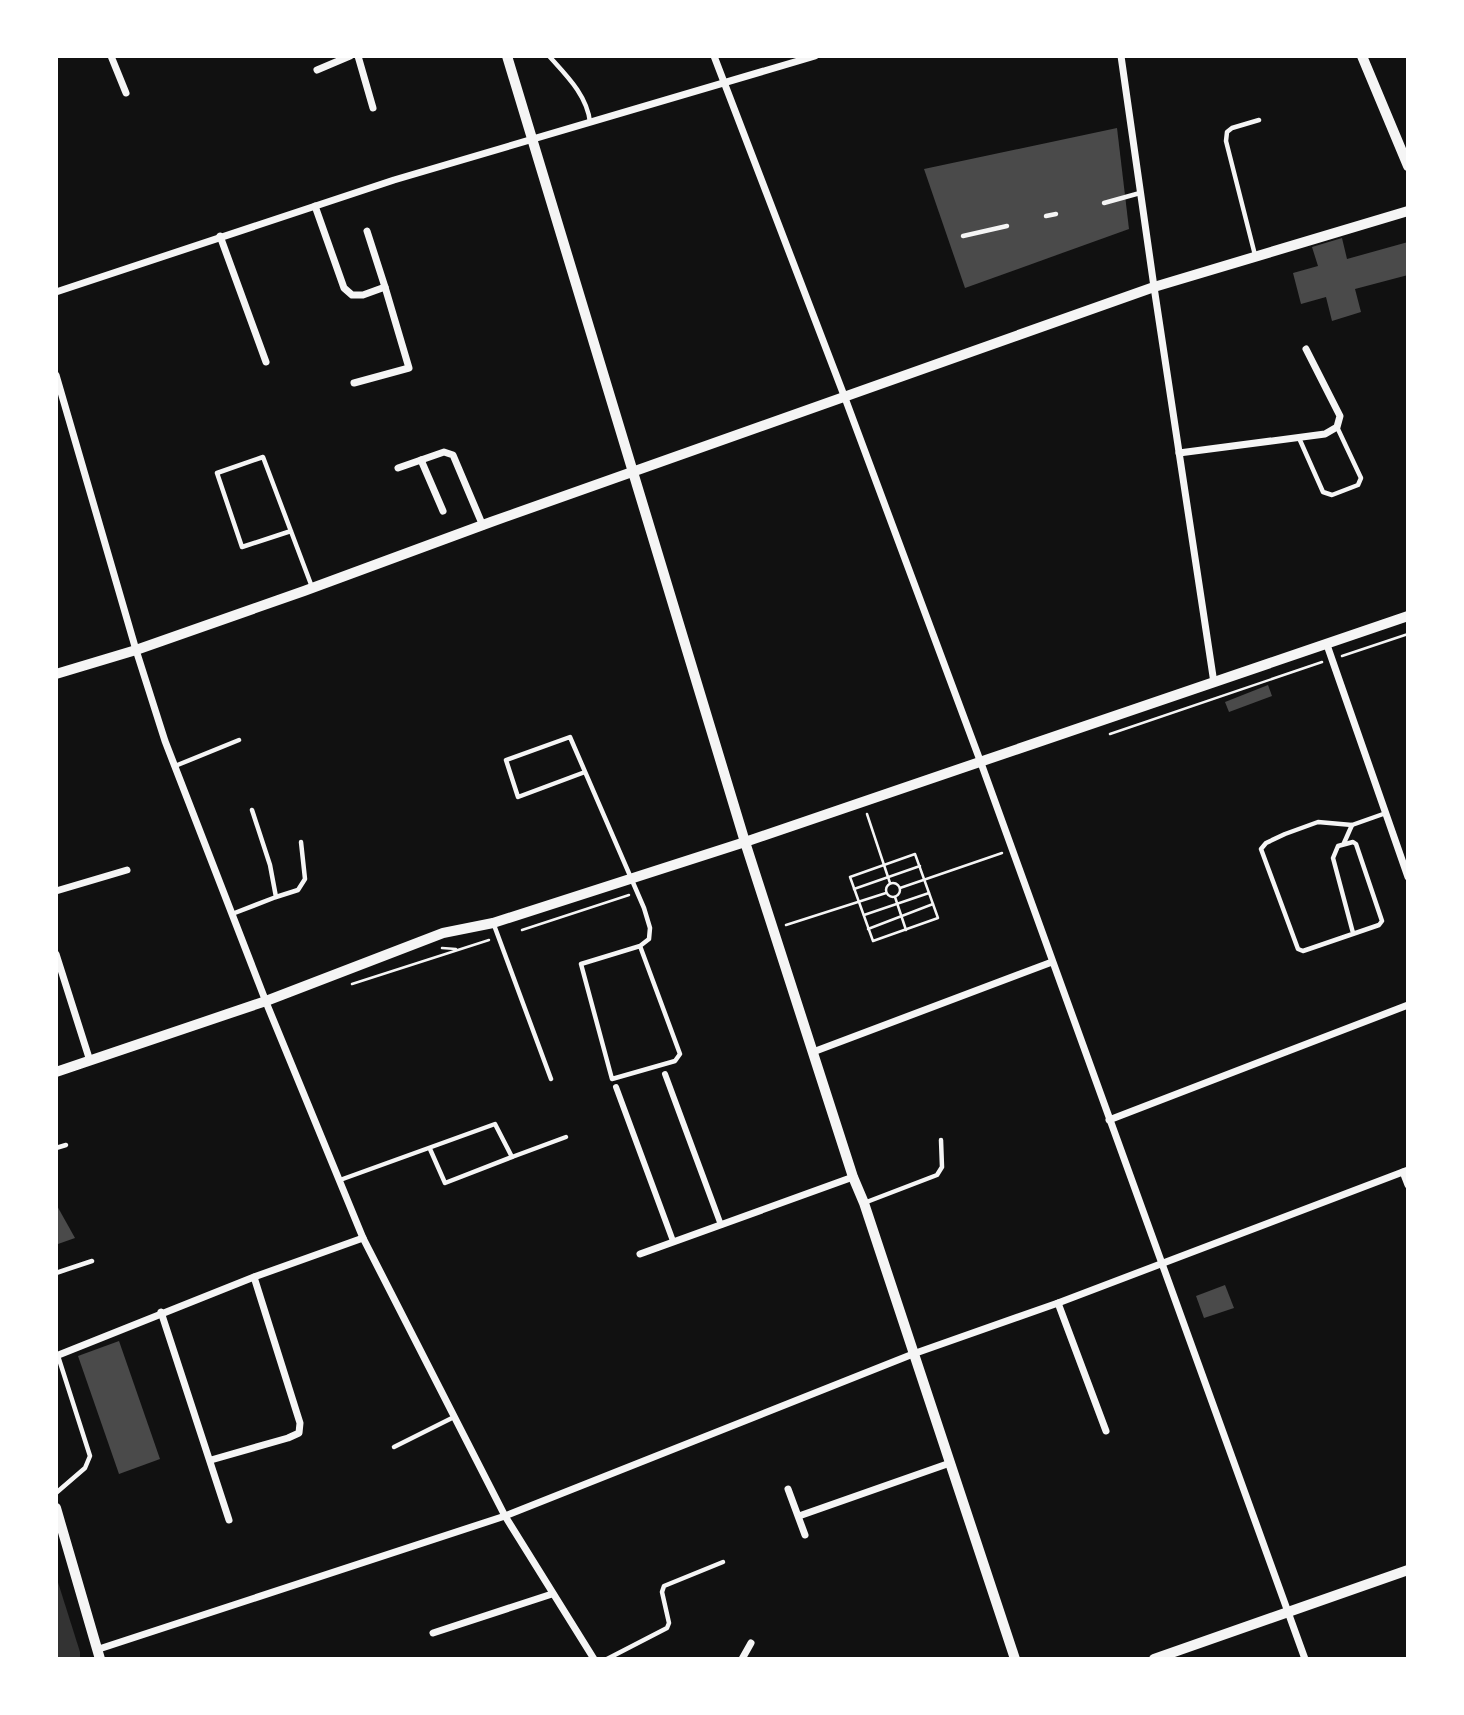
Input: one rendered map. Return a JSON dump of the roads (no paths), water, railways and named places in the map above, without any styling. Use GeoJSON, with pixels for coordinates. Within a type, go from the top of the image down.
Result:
{"type":"FeatureCollection","features":[{"type":"Feature","properties":{"kind":"main road"},"geometry":{"type":"LineString","coordinates":[[56,1072],[266,1001],[443,933],[494,923],[745,842],[1408,616]]}},
{"type":"Feature","properties":{"kind":"main road"},"geometry":{"type":"LineString","coordinates":[[56,1508],[99,1654]]}},
{"type":"Feature","properties":{"kind":"street"},"geometry":{"type":"LineString","coordinates":[[111,56],[125,93]]}},
{"type":"Feature","properties":{"kind":"street"},"geometry":{"type":"LineString","coordinates":[[317,70],[350,56]]}},
{"type":"Feature","properties":{"kind":"street"},"geometry":{"type":"LineString","coordinates":[[358,56],[373,108]]}},
{"type":"Feature","properties":{"kind":"street"},"geometry":{"type":"LineString","coordinates":[[507,56],[745,842],[853,1177],[864,1203],[1015,1659]]}},
{"type":"Feature","properties":{"kind":"street"},"geometry":{"type":"LineString","coordinates":[[715,56],[981,763],[1305,1659]]}},
{"type":"Feature","properties":{"kind":"street"},"geometry":{"type":"LineString","coordinates":[[56,292],[315,206],[815,56]]}},
{"type":"Feature","properties":{"kind":"street"},"geometry":{"type":"LineString","coordinates":[[1121,56],[1214,683]]}},
{"type":"Feature","properties":{"kind":"street"},"geometry":{"type":"LineString","coordinates":[[1362,56],[1408,166]]}},
{"type":"Feature","properties":{"kind":"street"},"geometry":{"type":"LineString","coordinates":[[315,206],[344,288],[352,295],[363,295],[385,287]]}},
{"type":"Feature","properties":{"kind":"street"},"geometry":{"type":"LineString","coordinates":[[56,674],[135,650],[312,588],[1154,287],[1408,211]]}},
{"type":"Feature","properties":{"kind":"street"},"geometry":{"type":"LineString","coordinates":[[354,383],[409,368],[367,231]]}},
{"type":"Feature","properties":{"kind":"street"},"geometry":{"type":"LineString","coordinates":[[220,236],[266,362]]}},
{"type":"Feature","properties":{"kind":"street"},"geometry":{"type":"LineString","coordinates":[[1179,453],[1325,434],[1337,427],[1340,416],[1306,349]]}},
{"type":"Feature","properties":{"kind":"street"},"geometry":{"type":"LineString","coordinates":[[56,375],[135,650],[175,765],[266,1001],[363,1238],[505,1516],[594,1659]]}},
{"type":"Feature","properties":{"kind":"street"},"geometry":{"type":"LineString","coordinates":[[398,468],[444,452],[453,455],[483,526]]}},
{"type":"Feature","properties":{"kind":"street"},"geometry":{"type":"LineString","coordinates":[[421,460],[443,511]]}},
{"type":"Feature","properties":{"kind":"street"},"geometry":{"type":"LineString","coordinates":[[1327,645],[1408,877]]}},
{"type":"Feature","properties":{"kind":"street"},"geometry":{"type":"LineString","coordinates":[[56,891],[127,870]]}},
{"type":"Feature","properties":{"kind":"street"},"geometry":{"type":"LineString","coordinates":[[56,954],[90,1061]]}},
{"type":"Feature","properties":{"kind":"street"},"geometry":{"type":"LineString","coordinates":[[813,1052],[1052,962]]}},
{"type":"Feature","properties":{"kind":"street"},"geometry":{"type":"LineString","coordinates":[[1109,1120],[1408,1005]]}},
{"type":"Feature","properties":{"kind":"street"},"geometry":{"type":"LineString","coordinates":[[665,1074],[721,1225]]}},
{"type":"Feature","properties":{"kind":"street"},"geometry":{"type":"LineString","coordinates":[[616,1087],[673,1241]]}},
{"type":"Feature","properties":{"kind":"street"},"geometry":{"type":"LineString","coordinates":[[99,1654],[505,1516],[913,1354],[1058,1303],[1406,1171],[1408,1185]]}},
{"type":"Feature","properties":{"kind":"street"},"geometry":{"type":"LineString","coordinates":[[640,1254],[853,1177]]}},
{"type":"Feature","properties":{"kind":"street"},"geometry":{"type":"LineString","coordinates":[[57,1356],[161,1312],[363,1238]]}},
{"type":"Feature","properties":{"kind":"street"},"geometry":{"type":"LineString","coordinates":[[211,1460],[299,1433],[300,1423],[254,1277]]}},
{"type":"Feature","properties":{"kind":"street"},"geometry":{"type":"LineString","coordinates":[[1058,1303],[1106,1431]]}},
{"type":"Feature","properties":{"kind":"street"},"geometry":{"type":"LineString","coordinates":[[161,1312],[229,1520]]}},
{"type":"Feature","properties":{"kind":"street"},"geometry":{"type":"LineString","coordinates":[[799,1516],[950,1463]]}},
{"type":"Feature","properties":{"kind":"street"},"geometry":{"type":"LineString","coordinates":[[788,1489],[805,1535]]}},
{"type":"Feature","properties":{"kind":"street"},"geometry":{"type":"LineString","coordinates":[[1154,1659],[1408,1570]]}},
{"type":"Feature","properties":{"kind":"street"},"geometry":{"type":"LineString","coordinates":[[433,1633],[552,1594]]}},
{"type":"Feature","properties":{"kind":"street"},"geometry":{"type":"LineString","coordinates":[[742,1659],[751,1643]]}},
{"type":"Feature","properties":{"kind":"lane"},"geometry":{"type":"LineString","coordinates":[[549,56],[576,86],[589,112],[590,123]]}},
{"type":"Feature","properties":{"kind":"lane"},"geometry":{"type":"LineString","coordinates":[[1255,256],[1226,141],[1227,132],[1232,128],[1259,120]]}},
{"type":"Feature","properties":{"kind":"lane"},"geometry":{"type":"LineString","coordinates":[[1104,203],[1140,193]]}},
{"type":"Feature","properties":{"kind":"lane"},"geometry":{"type":"LineString","coordinates":[[1046,216],[1056,214]]}},
{"type":"Feature","properties":{"kind":"lane"},"geometry":{"type":"LineString","coordinates":[[963,236],[1007,226]]}},
{"type":"Feature","properties":{"kind":"lane"},"geometry":{"type":"LineString","coordinates":[[1298,438],[1323,492],[1332,495],[1358,485],[1361,478],[1337,427]]}},
{"type":"Feature","properties":{"kind":"lane"},"geometry":{"type":"LineString","coordinates":[[291,531],[242,547],[217,473],[263,457],[291,531],[312,588]]}},
{"type":"Feature","properties":{"kind":"lane"},"geometry":{"type":"LineString","coordinates":[[586,772],[518,797],[506,760],[569,737],[586,772],[631,878],[650,928],[649,939],[640,946],[581,964],[612,1079],[675,1061],[680,1055],[640,946]]}},
{"type":"Feature","properties":{"kind":"lane"},"geometry":{"type":"LineString","coordinates":[[175,765],[239,740]]}},
{"type":"Feature","properties":{"kind":"lane"},"geometry":{"type":"LineString","coordinates":[[252,810],[270,865],[276,897]]}},
{"type":"Feature","properties":{"kind":"lane"},"geometry":{"type":"LineString","coordinates":[[1353,933],[1333,858],[1338,846],[1353,842],[1356,844],[1382,920],[1379,925],[1303,951],[1298,949],[1261,849],[1266,843],[1285,834],[1318,822],[1352,825],[1386,813]]}},
{"type":"Feature","properties":{"kind":"lane"},"geometry":{"type":"LineString","coordinates":[[1344,843],[1352,825]]}},
{"type":"Feature","properties":{"kind":"lane"},"geometry":{"type":"LineString","coordinates":[[232,914],[298,890],[305,879],[301,842]]}},
{"type":"Feature","properties":{"kind":"lane"},"geometry":{"type":"LineString","coordinates":[[494,923],[551,1079]]}},
{"type":"Feature","properties":{"kind":"lane"},"geometry":{"type":"LineString","coordinates":[[340,1180],[495,1124],[512,1157]]}},
{"type":"Feature","properties":{"kind":"lane"},"geometry":{"type":"LineString","coordinates":[[430,1149],[445,1182],[566,1138]]}},
{"type":"Feature","properties":{"kind":"lane"},"geometry":{"type":"LineString","coordinates":[[864,1203],[937,1175],[942,1167],[941,1140]]}},
{"type":"Feature","properties":{"kind":"lane"},"geometry":{"type":"LineString","coordinates":[[56,1148],[66,1145]]}},
{"type":"Feature","properties":{"kind":"lane"},"geometry":{"type":"LineString","coordinates":[[56,1273],[92,1261]]}},
{"type":"Feature","properties":{"kind":"lane"},"geometry":{"type":"LineString","coordinates":[[56,1493],[85,1468],[90,1456],[57,1356]]}},
{"type":"Feature","properties":{"kind":"lane"},"geometry":{"type":"LineString","coordinates":[[394,1447],[454,1417]]}},
{"type":"Feature","properties":{"kind":"lane"},"geometry":{"type":"LineString","coordinates":[[607,1659],[667,1628],[669,1623],[662,1591],[664,1586],[723,1562]]}}]}
